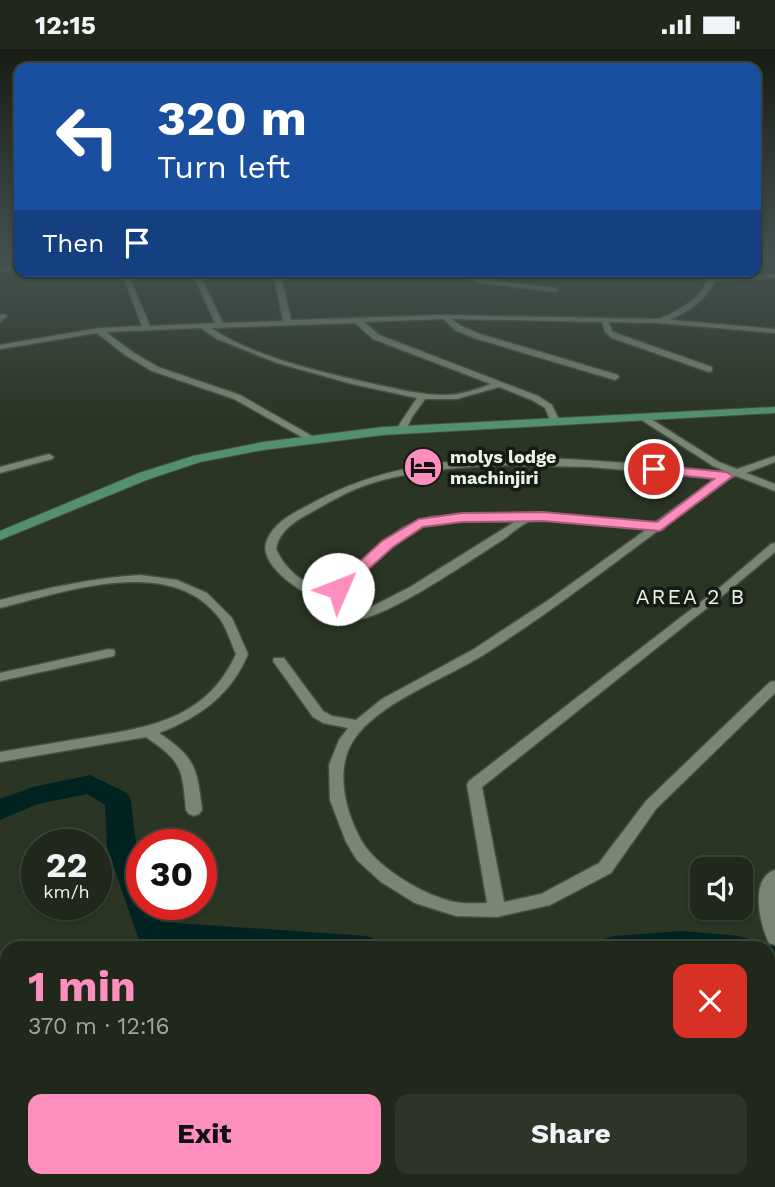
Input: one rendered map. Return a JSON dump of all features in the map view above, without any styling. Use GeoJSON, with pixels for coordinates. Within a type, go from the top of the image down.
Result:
{"type":"FeatureCollection","features":[{"type":"Feature","properties":{"kind":"main road"},"geometry":{"type":"LineString","coordinates":[[0,536],[144,476],[220,454],[309,438],[402,430],[775,410]]}},
{"type":"Feature","properties":{"kind":"street"},"geometry":{"type":"LineString","coordinates":[[141,313],[147,328]]}},
{"type":"Feature","properties":{"kind":"street"},"geometry":{"type":"LineString","coordinates":[[215,313],[220,324]]}},
{"type":"Feature","properties":{"kind":"street"},"geometry":{"type":"LineString","coordinates":[[285,313],[287,321]]}},
{"type":"Feature","properties":{"kind":"street"},"geometry":{"type":"LineString","coordinates":[[658,321],[677,313]]}},
{"type":"Feature","properties":{"kind":"street"},"geometry":{"type":"LineString","coordinates":[[0,347],[99,330],[445,317],[658,321],[775,331]]}},
{"type":"Feature","properties":{"kind":"street"},"geometry":{"type":"LineString","coordinates":[[445,317],[458,328],[477,335],[615,377]]}},
{"type":"Feature","properties":{"kind":"street"},"geometry":{"type":"LineString","coordinates":[[355,319],[376,337],[545,403],[555,422]]}},
{"type":"Feature","properties":{"kind":"street"},"geometry":{"type":"LineString","coordinates":[[605,321],[609,332],[623,340],[709,369]]}},
{"type":"Feature","properties":{"kind":"street"},"geometry":{"type":"LineString","coordinates":[[204,326],[210,333],[239,347],[296,365],[423,396],[456,397],[499,384]]}},
{"type":"Feature","properties":{"kind":"street"},"geometry":{"type":"LineString","coordinates":[[99,330],[128,353],[155,369],[237,397],[309,438]]}},
{"type":"Feature","properties":{"kind":"street"},"geometry":{"type":"LineString","coordinates":[[402,430],[405,417],[423,396]]}},
{"type":"Feature","properties":{"kind":"street"},"geometry":{"type":"LineString","coordinates":[[643,417],[730,474]]}},
{"type":"Feature","properties":{"kind":"street"},"geometry":{"type":"LineString","coordinates":[[0,470],[49,457]]}},
{"type":"Feature","properties":{"kind":"street"},"geometry":{"type":"LineString","coordinates":[[775,459],[730,474],[660,527],[502,637],[387,702],[359,725],[346,740],[336,765],[338,800],[354,842],[363,856],[387,877],[421,898],[456,909],[497,910],[544,900],[605,869],[651,805],[775,685]]}},
{"type":"Feature","properties":{"kind":"street"},"geometry":{"type":"LineString","coordinates":[[530,517],[431,579],[364,616],[354,615],[303,587],[280,568],[273,558],[271,543],[273,536],[302,513],[363,483],[445,467],[543,462],[730,474],[775,488]]}},
{"type":"Feature","properties":{"kind":"street"},"geometry":{"type":"LineString","coordinates":[[328,600],[387,544],[419,524],[462,517],[530,517],[572,518],[660,527]]}},
{"type":"Feature","properties":{"kind":"street"},"geometry":{"type":"LineString","coordinates":[[497,910],[488,871],[483,822],[474,785],[775,546]]}},
{"type":"Feature","properties":{"kind":"street"},"geometry":{"type":"LineString","coordinates":[[0,604],[87,584],[136,579],[170,580],[197,591],[224,616],[238,638],[242,654],[229,681],[213,699],[191,713],[148,732],[0,757]]}},
{"type":"Feature","properties":{"kind":"street"},"geometry":{"type":"LineString","coordinates":[[0,677],[109,653]]}},
{"type":"Feature","properties":{"kind":"street"},"geometry":{"type":"LineString","coordinates":[[279,661],[318,714],[328,720],[359,725]]}},
{"type":"Feature","properties":{"kind":"street"},"geometry":{"type":"LineString","coordinates":[[148,732],[179,753],[190,770],[194,810]]}},
{"type":"Feature","properties":{"kind":"street"},"geometry":{"type":"LineString","coordinates":[[775,876],[769,883],[768,898],[768,918],[775,938]]}},
{"type":"Feature","properties":{"kind":"waterway"},"geometry":{"type":"LineString","coordinates":[[0,810],[33,796],[90,784],[118,800],[121,847],[150,934],[251,941]]}},
{"type":"Feature","properties":{"kind":"place","name":"molys lodge machinjiri"},"geometry":{"type":"Point","coordinates":[423,467]}},
{"type":"Feature","properties":{"kind":"district","name":"AREA 2 B"},"geometry":{"type":"Point","coordinates":[691,597]}},
{"type":"Feature","properties":{"kind":"route"},"geometry":{"type":"LineString","coordinates":[[338,589],[387,544],[406,530],[431,520],[462,517],[543,517],[660,527],[726,476],[654,469]]}}]}
